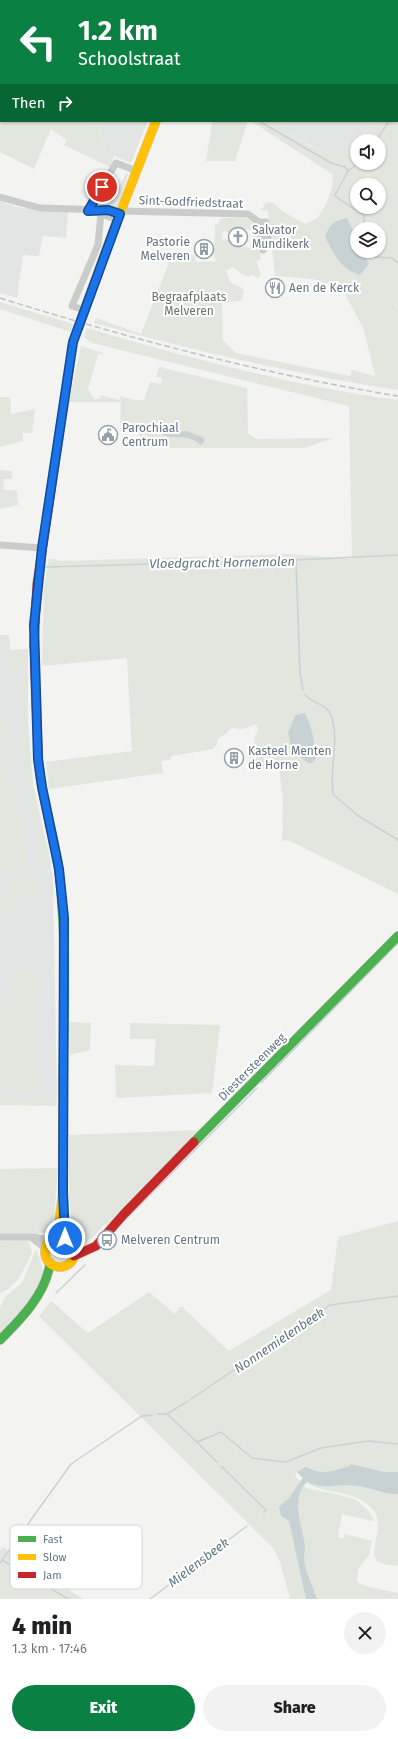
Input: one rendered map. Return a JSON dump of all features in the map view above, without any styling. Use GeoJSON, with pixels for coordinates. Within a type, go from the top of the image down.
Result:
{"type":"FeatureCollection","features":[{"type":"Feature","properties":{"kind":"main road"},"geometry":{"type":"LineString","coordinates":[[62,1267],[50,1263],[46,1258],[54,1241],[63,1192],[64,918],[59,869],[40,773],[34,625],[42,548],[73,342],[119,215],[156,122]]}},
{"type":"Feature","properties":{"kind":"main road","name":"Diestersteenweg"},"geometry":{"type":"LineString","coordinates":[[74,1256],[96,1246],[124,1214],[398,936]]}},
{"type":"Feature","properties":{"kind":"main road","name":"Diestersteenweg"},"geometry":{"type":"LineString","coordinates":[[73,1246],[87,1246],[124,1214]]}},
{"type":"Feature","properties":{"kind":"main road"},"geometry":{"type":"LineString","coordinates":[[0,1340],[13,1327],[33,1312],[62,1267],[70,1262],[74,1256],[73,1246],[54,1241]]}},
{"type":"Feature","properties":{"kind":"main road"},"geometry":{"type":"LineString","coordinates":[[13,1327],[45,1283],[50,1270],[50,1263]]}},
{"type":"Feature","properties":{"kind":"street"},"geometry":{"type":"LineString","coordinates":[[88,211],[116,162],[137,171]]}},
{"type":"Feature","properties":{"kind":"street"},"geometry":{"type":"LineString","coordinates":[[0,198],[40,208],[88,211],[108,210],[119,215]]}},
{"type":"Feature","properties":{"kind":"street"},"geometry":{"type":"LineString","coordinates":[[88,211],[101,214],[119,215]]}},
{"type":"Feature","properties":{"kind":"street"},"geometry":{"type":"LineString","coordinates":[[84,310],[72,306],[98,244],[101,214]]}},
{"type":"Feature","properties":{"kind":"street","name":"Sint-Godfriedstraat"},"geometry":{"type":"LineString","coordinates":[[119,215],[248,214],[262,222]]}},
{"type":"Feature","properties":{"kind":"street"},"geometry":{"type":"LineString","coordinates":[[262,222],[268,237]]}},
{"type":"Feature","properties":{"kind":"street"},"geometry":{"type":"LineString","coordinates":[[262,222],[263,250]]}},
{"type":"Feature","properties":{"kind":"street"},"geometry":{"type":"LineString","coordinates":[[0,545],[42,548]]}},
{"type":"Feature","properties":{"kind":"street"},"geometry":{"type":"LineString","coordinates":[[0,1237],[31,1237],[54,1241]]}},
{"type":"Feature","properties":{"kind":"shaded area"},"geometry":{"type":"Polygon","coordinates":[[[94,122],[148,122],[131,163],[105,152],[102,137],[94,122]]]}},
{"type":"Feature","properties":{"kind":"shaded area"},"geometry":{"type":"Polygon","coordinates":[[[286,122],[372,122],[363,134],[350,134],[350,150],[346,155],[324,152],[284,131],[286,122]]]}},
{"type":"Feature","properties":{"kind":"shaded area"},"geometry":{"type":"Polygon","coordinates":[[[0,201],[17,207],[68,212],[66,238],[43,236],[39,256],[23,255],[17,298],[0,293],[0,201]]]}},
{"type":"Feature","properties":{"kind":"shaded area"},"geometry":{"type":"Polygon","coordinates":[[[347,218],[350,224],[350,258],[366,258],[369,264],[360,275],[347,269],[338,260],[325,237],[328,229],[339,220],[347,218]]]}},
{"type":"Feature","properties":{"kind":"shaded area"},"geometry":{"type":"Polygon","coordinates":[[[157,426],[162,426],[170,432],[187,431],[204,438],[204,442],[201,445],[189,438],[172,437],[161,434],[155,429],[157,426]]]}},
{"type":"Feature","properties":{"kind":"shaded area"},"geometry":{"type":"Polygon","coordinates":[[[0,635],[9,635],[10,650],[28,649],[28,725],[33,784],[53,877],[57,1100],[0,1101],[0,635]]]}},
{"type":"Feature","properties":{"kind":"shaded area"},"geometry":{"type":"Polygon","coordinates":[[[305,713],[315,746],[316,758],[312,763],[308,763],[292,750],[288,733],[296,715],[305,713]]]}},
{"type":"Feature","properties":{"kind":"shaded area"},"geometry":{"type":"Polygon","coordinates":[[[351,1464],[385,1472],[398,1472],[398,1494],[361,1487],[319,1486],[307,1482],[302,1488],[299,1496],[298,1512],[305,1546],[305,1566],[317,1599],[306,1599],[289,1521],[281,1516],[279,1508],[290,1497],[303,1478],[297,1472],[306,1467],[312,1470],[328,1472],[338,1470],[351,1464]]]}},
{"type":"Feature","properties":{"kind":"green space"},"geometry":{"type":"Polygon","coordinates":[[[0,122],[94,122],[102,137],[105,152],[114,156],[110,167],[64,145],[67,140],[51,129],[34,169],[0,152],[0,122]]]}},
{"type":"Feature","properties":{"kind":"green space"},"geometry":{"type":"Polygon","coordinates":[[[212,122],[248,122],[235,161],[206,161],[212,122]]]}},
{"type":"Feature","properties":{"kind":"green space","name":"Begraafplaats Melveren"},"geometry":{"type":"Polygon","coordinates":[[[253,122],[286,122],[284,131],[314,147],[338,155],[346,155],[350,150],[350,170],[386,170],[386,134],[363,134],[372,122],[398,122],[398,390],[322,377],[245,361],[94,323],[96,318],[141,334],[171,257],[184,263],[185,255],[195,255],[196,262],[218,261],[214,258],[215,224],[218,224],[221,218],[244,218],[252,221],[257,231],[261,260],[256,261],[261,274],[258,278],[252,275],[249,277],[243,275],[233,267],[226,271],[230,282],[242,288],[244,292],[241,301],[222,303],[223,340],[236,353],[350,376],[352,370],[375,376],[364,330],[339,282],[324,283],[313,279],[275,276],[268,211],[260,210],[264,207],[265,203],[274,203],[284,212],[305,224],[314,220],[320,214],[329,197],[333,178],[332,174],[253,122]],[[234,228],[233,233],[223,231],[222,239],[232,240],[232,245],[250,248],[254,235],[252,234],[252,230],[234,228]]]}},
{"type":"Feature","properties":{"kind":"green space"},"geometry":{"type":"Polygon","coordinates":[[[127,172],[128,175],[117,207],[114,210],[107,208],[127,172]]]}},
{"type":"Feature","properties":{"kind":"green space"},"geometry":{"type":"Polygon","coordinates":[[[0,302],[73,324],[71,332],[0,309],[0,302]]]}},
{"type":"Feature","properties":{"kind":"green space"},"geometry":{"type":"Polygon","coordinates":[[[87,328],[241,370],[319,387],[398,400],[398,894],[288,840],[282,841],[283,800],[279,768],[257,770],[254,738],[258,731],[256,724],[243,729],[232,728],[217,740],[217,745],[213,749],[172,756],[170,760],[161,761],[163,773],[49,789],[46,762],[132,751],[127,658],[42,666],[44,588],[49,558],[61,561],[288,554],[352,559],[349,406],[92,343],[84,337],[87,328]]]}},
{"type":"Feature","properties":{"kind":"green space"},"geometry":{"type":"Polygon","coordinates":[[[81,346],[106,354],[98,354],[88,389],[94,399],[100,399],[101,395],[119,400],[121,396],[134,400],[144,400],[150,382],[161,384],[162,378],[156,377],[159,367],[247,388],[248,433],[256,439],[334,438],[304,448],[139,448],[140,426],[120,425],[121,402],[69,402],[81,346]]]}},
{"type":"Feature","properties":{"kind":"green space"},"geometry":{"type":"Polygon","coordinates":[[[0,397],[10,397],[11,414],[35,409],[32,433],[23,433],[23,441],[0,447],[0,397]]]}},
{"type":"Feature","properties":{"kind":"green space"},"geometry":{"type":"Polygon","coordinates":[[[0,470],[12,471],[12,479],[3,479],[4,490],[17,490],[18,505],[0,509],[0,470]]]}},
{"type":"Feature","properties":{"kind":"green space"},"geometry":{"type":"Polygon","coordinates":[[[6,635],[9,635],[10,650],[28,649],[25,669],[6,673],[6,635]]]}},
{"type":"Feature","properties":{"kind":"green space"},"geometry":{"type":"Polygon","coordinates":[[[20,679],[27,681],[28,725],[33,784],[51,864],[49,867],[42,864],[40,859],[22,751],[20,679]]]}},
{"type":"Feature","properties":{"kind":"green space"},"geometry":{"type":"Polygon","coordinates":[[[11,721],[11,741],[6,746],[0,746],[0,722],[11,721]]]}},
{"type":"Feature","properties":{"kind":"green space"},"geometry":{"type":"Polygon","coordinates":[[[3,758],[8,758],[28,861],[30,861],[31,866],[27,870],[0,873],[0,760],[3,758]]]}},
{"type":"Feature","properties":{"kind":"green space"},"geometry":{"type":"Polygon","coordinates":[[[33,877],[36,880],[37,887],[35,893],[14,900],[11,904],[12,910],[9,916],[0,918],[0,901],[7,895],[7,884],[12,879],[33,877]]]}},
{"type":"Feature","properties":{"kind":"green space"},"geometry":{"type":"Polygon","coordinates":[[[20,971],[39,971],[40,975],[37,975],[34,1075],[39,1076],[39,1090],[35,1092],[0,1090],[0,1000],[9,995],[14,977],[20,971]]]}},
{"type":"Feature","properties":{"kind":"green space"},"geometry":{"type":"Polygon","coordinates":[[[69,1022],[91,1023],[90,1050],[70,1055],[69,1022]]]}},
{"type":"Feature","properties":{"kind":"green space"},"geometry":{"type":"Polygon","coordinates":[[[130,1023],[220,1025],[212,1093],[116,1098],[115,1065],[154,1066],[156,1039],[130,1039],[130,1023]]]}},
{"type":"Feature","properties":{"kind":"green space"},"geometry":{"type":"Polygon","coordinates":[[[0,1097],[51,1097],[56,1100],[57,1106],[0,1105],[0,1097]]]}},
{"type":"Feature","properties":{"kind":"green space"},"geometry":{"type":"Polygon","coordinates":[[[203,1130],[92,1238],[87,1241],[77,1237],[73,1229],[71,1217],[69,1135],[203,1130]]]}},
{"type":"Feature","properties":{"kind":"green space"},"geometry":{"type":"Polygon","coordinates":[[[58,1168],[52,1228],[44,1233],[0,1235],[0,1169],[58,1168]]]}},
{"type":"Feature","properties":{"kind":"green space"},"geometry":{"type":"Polygon","coordinates":[[[398,1221],[398,1472],[385,1472],[351,1464],[350,1466],[333,1472],[297,1472],[295,1476],[306,1488],[356,1500],[367,1509],[374,1520],[372,1521],[342,1514],[338,1537],[343,1539],[345,1534],[372,1541],[369,1555],[358,1569],[357,1582],[366,1586],[398,1593],[398,1599],[290,1599],[280,1562],[273,1548],[39,1316],[51,1301],[88,1333],[149,1292],[175,1314],[181,1306],[229,1351],[331,1290],[338,1237],[398,1221]]]}},
{"type":"Feature","properties":{"kind":"green space"},"geometry":{"type":"Polygon","coordinates":[[[28,1240],[32,1253],[23,1271],[11,1286],[0,1293],[0,1241],[28,1240]]]}},
{"type":"Feature","properties":{"kind":"green space"},"geometry":{"type":"Polygon","coordinates":[[[36,1249],[45,1276],[35,1294],[0,1335],[0,1307],[5,1297],[22,1283],[36,1249]]]}},
{"type":"Feature","properties":{"kind":"green space"},"geometry":{"type":"Polygon","coordinates":[[[305,1481],[323,1486],[355,1486],[398,1494],[398,1566],[387,1565],[377,1561],[374,1552],[378,1524],[377,1517],[374,1511],[366,1503],[349,1495],[313,1486],[305,1481]]]}},
{"type":"Feature","properties":{"kind":"green space"},"geometry":{"type":"Polygon","coordinates":[[[3,1547],[10,1552],[10,1589],[68,1589],[83,1599],[0,1599],[0,1551],[3,1547]]]}},
{"type":"Feature","properties":{"kind":"waterway"},"geometry":{"type":"LineString","coordinates":[[261,122],[331,163],[345,167],[348,171],[335,195],[344,203],[364,215],[364,222]]}},
{"type":"Feature","properties":{"kind":"waterway"},"geometry":{"type":"LineString","coordinates":[[381,134],[388,122]]}},
{"type":"Feature","properties":{"kind":"waterway"},"geometry":{"type":"LineString","coordinates":[[386,258],[392,258],[398,263]]}},
{"type":"Feature","properties":{"kind":"waterway","name":"Vloedgracht Hornemolen"},"geometry":{"type":"LineString","coordinates":[[46,567],[296,560],[398,555]]}},
{"type":"Feature","properties":{"kind":"waterway"},"geometry":{"type":"LineString","coordinates":[[296,561],[300,673],[303,690]]}},
{"type":"Feature","properties":{"kind":"waterway"},"geometry":{"type":"LineString","coordinates":[[305,694],[307,697],[322,705],[329,711],[334,725],[335,745],[332,774],[333,794],[357,815],[398,840]]}},
{"type":"Feature","properties":{"kind":"waterway"},"geometry":{"type":"LineString","coordinates":[[261,1083],[398,943]]}},
{"type":"Feature","properties":{"kind":"waterway"},"geometry":{"type":"LineString","coordinates":[[125,1220],[257,1088]]}},
{"type":"Feature","properties":{"kind":"waterway"},"geometry":{"type":"LineString","coordinates":[[56,1293],[85,1265]]}},
{"type":"Feature","properties":{"kind":"waterway","name":"Nonnemielenbeek"},"geometry":{"type":"LineString","coordinates":[[191,1399],[330,1305],[398,1296]]}},
{"type":"Feature","properties":{"kind":"waterway","name":"Nonnemielenbeek"},"geometry":{"type":"LineString","coordinates":[[188,1401],[167,1414],[197,1442]]}},
{"type":"Feature","properties":{"kind":"waterway"},"geometry":{"type":"LineString","coordinates":[[157,1414],[167,1414]]}},
{"type":"Feature","properties":{"kind":"waterway"},"geometry":{"type":"LineString","coordinates":[[27,1525],[71,1464],[142,1416],[152,1415]]}},
{"type":"Feature","properties":{"kind":"waterway","name":"Mielensbeek"},"geometry":{"type":"LineString","coordinates":[[217,1462],[197,1442],[221,1432],[252,1458],[286,1462],[321,1448],[368,1441],[398,1444]]}},
{"type":"Feature","properties":{"kind":"waterway","name":"Mielensbeek"},"geometry":{"type":"LineString","coordinates":[[221,1466],[266,1510],[264,1512]]}},
{"type":"Feature","properties":{"kind":"waterway","name":"Mielensbeek"},"geometry":{"type":"LineString","coordinates":[[150,1599],[247,1526]]}},
{"type":"Feature","properties":{"kind":"waterway"},"geometry":{"type":"LineString","coordinates":[[0,1563],[10,1549]]}},
{"type":"Feature","properties":{"kind":"waterway"},"geometry":{"type":"LineString","coordinates":[[2,1560],[10,1565]]}},
{"type":"Feature","properties":{"kind":"waterway"},"geometry":{"type":"LineString","coordinates":[[51,1589],[68,1599]]}},
{"type":"Feature","properties":{"kind":"railway"},"geometry":{"type":"LineString","coordinates":[[0,298],[98,328],[198,354],[297,377],[398,396]]}},
{"type":"Feature","properties":{"kind":"traffic: fast"},"geometry":{"type":"LineString","coordinates":[[38,751],[41,781],[57,856],[62,898],[64,978],[63,1084]]}},
{"type":"Feature","properties":{"kind":"traffic: fast"},"geometry":{"type":"LineString","coordinates":[[194,1142],[398,936]]}},
{"type":"Feature","properties":{"kind":"traffic: fast"},"geometry":{"type":"LineString","coordinates":[[0,1340],[24,1315],[38,1295],[48,1274],[50,1263]]}},
{"type":"Feature","properties":{"kind":"traffic: slow"},"geometry":{"type":"LineString","coordinates":[[52,483],[73,342],[112,234],[156,122]]}},
{"type":"Feature","properties":{"kind":"traffic: slow"},"geometry":{"type":"LineString","coordinates":[[57,1238],[63,1192],[63,1084]]}},
{"type":"Feature","properties":{"kind":"traffic: slow"},"geometry":{"type":"LineString","coordinates":[[60,1237],[70,1242],[75,1252],[70,1262],[60,1267],[50,1262],[45,1252],[50,1242],[60,1237]]}},
{"type":"Feature","properties":{"kind":"traffic: jam"},"geometry":{"type":"LineString","coordinates":[[38,751],[34,645],[37,585],[52,483]]}},
{"type":"Feature","properties":{"kind":"traffic: jam"},"geometry":{"type":"LineString","coordinates":[[74,1256],[96,1246],[124,1214],[194,1142]]}},
{"type":"Feature","properties":{"kind":"place","name":"Salvator Mundikerk"},"geometry":{"type":"Point","coordinates":[238,237]}},
{"type":"Feature","properties":{"kind":"place","name":"Pastorie Melveren"},"geometry":{"type":"Point","coordinates":[204,249]}},
{"type":"Feature","properties":{"kind":"place","name":"Aen de Kerck"},"geometry":{"type":"Point","coordinates":[275,288]}},
{"type":"Feature","properties":{"kind":"place","name":"Parochiaal Centrum"},"geometry":{"type":"Point","coordinates":[108,435]}},
{"type":"Feature","properties":{"kind":"place","name":"Kasteel Menten de Horne"},"geometry":{"type":"Point","coordinates":[234,758]}},
{"type":"Feature","properties":{"kind":"place","name":"Melveren Centrum"},"geometry":{"type":"Point","coordinates":[107,1240]}},
{"type":"Feature","properties":{"kind":"route"},"geometry":{"type":"LineString","coordinates":[[65,1238],[66,1225],[63,1192],[64,918],[62,886],[42,787],[38,759],[34,625],[42,548],[73,342],[120,214],[108,210],[88,211],[102,187]]}}]}
